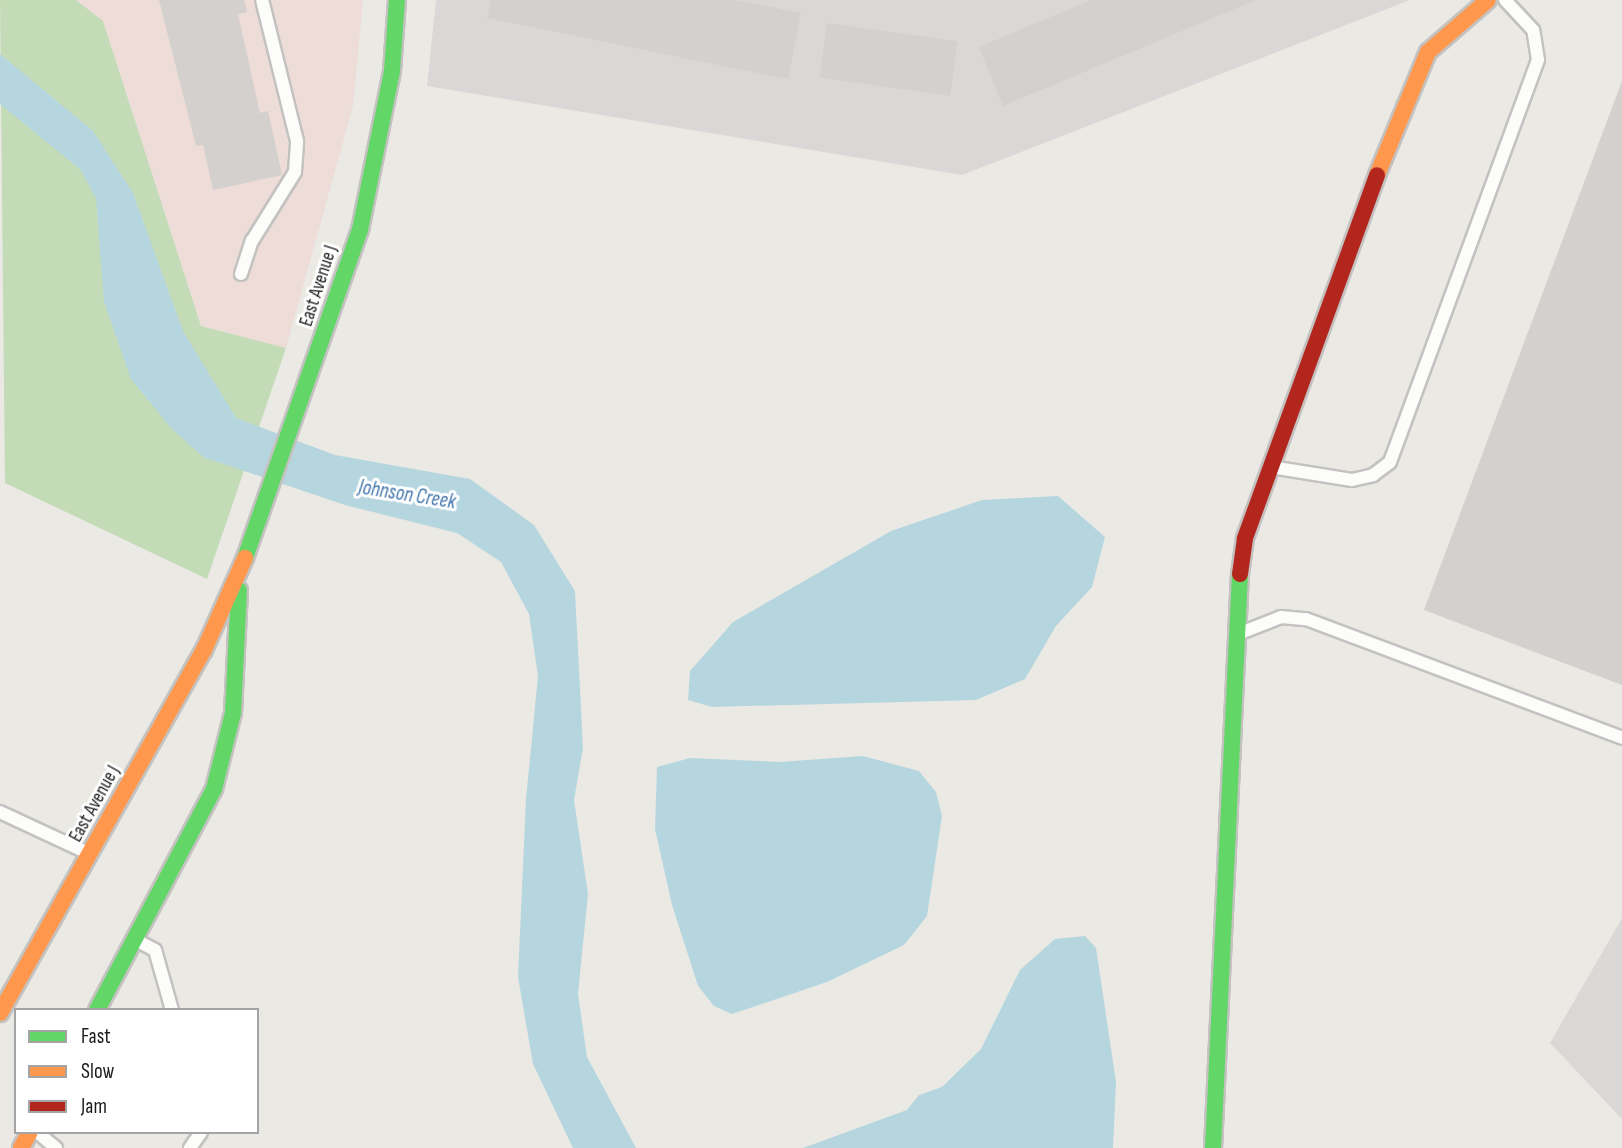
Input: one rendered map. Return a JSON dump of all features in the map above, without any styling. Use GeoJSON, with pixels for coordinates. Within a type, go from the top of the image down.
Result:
{"type":"FeatureCollection","features":[{"type":"Feature","properties":{"kind":"street","name":"East Avenue J"},"geometry":{"type":"LineString","coordinates":[[0,1013],[91,854],[240,575],[262,520],[360,230],[392,71],[397,0]]}},
{"type":"Feature","properties":{"kind":"street"},"geometry":{"type":"LineString","coordinates":[[1213,1148],[1235,635],[1245,538],[1393,131],[1428,52],[1488,0]]}},
{"type":"Feature","properties":{"kind":"street","name":"East Avenue J"},"geometry":{"type":"LineString","coordinates":[[98,1008],[214,789],[233,713],[240,575]]}},
{"type":"Feature","properties":{"kind":"lane"},"geometry":{"type":"LineString","coordinates":[[241,274],[252,241],[295,172],[297,141],[262,0]]}},
{"type":"Feature","properties":{"kind":"lane"},"geometry":{"type":"LineString","coordinates":[[1271,467],[1352,480],[1373,475],[1390,462],[1538,60],[1533,30],[1505,0]]}},
{"type":"Feature","properties":{"kind":"lane"},"geometry":{"type":"LineString","coordinates":[[1235,635],[1269,620],[1306,619],[1622,738]]}},
{"type":"Feature","properties":{"kind":"lane"},"geometry":{"type":"LineString","coordinates":[[1,818],[91,854]]}},
{"type":"Feature","properties":{"kind":"lane"},"geometry":{"type":"LineString","coordinates":[[136,940],[155,950],[172,1008]]}},
{"type":"Feature","properties":{"kind":"lane"},"geometry":{"type":"LineString","coordinates":[[39,1134],[56,1148]]}},
{"type":"Feature","properties":{"kind":"shaded area"},"geometry":{"type":"Polygon","coordinates":[[[76,0],[363,0],[353,106],[286,348],[201,326],[103,21],[76,0]]]}},
{"type":"Feature","properties":{"kind":"shaded area"},"geometry":{"type":"Polygon","coordinates":[[[436,0],[1410,0],[962,175],[427,86],[436,0]]]}},
{"type":"Feature","properties":{"kind":"shaded area"},"geometry":{"type":"Polygon","coordinates":[[[1622,918],[1622,1119],[1550,1043],[1622,918]]]}},
{"type":"Feature","properties":{"kind":"green space"},"geometry":{"type":"Polygon","coordinates":[[[0,0],[76,0],[103,21],[201,326],[286,348],[207,579],[5,483],[0,0]]]}},
{"type":"Feature","properties":{"kind":"water","name":"Johnson Creek"},"geometry":{"type":"Polygon","coordinates":[[[0,54],[93,131],[133,193],[183,331],[236,418],[335,455],[470,479],[534,525],[575,591],[583,748],[574,800],[588,894],[578,994],[587,1057],[636,1148],[573,1148],[533,1064],[518,977],[526,799],[538,676],[529,614],[501,562],[457,533],[345,505],[203,457],[172,429],[131,379],[104,302],[96,199],[81,170],[0,104],[0,54]]]}},
{"type":"Feature","properties":{"kind":"water"},"geometry":{"type":"Polygon","coordinates":[[[1058,496],[1105,537],[1092,587],[1056,626],[1025,679],[976,700],[712,707],[688,700],[690,671],[733,622],[891,531],[982,500],[1058,496]]]}},
{"type":"Feature","properties":{"kind":"water"},"geometry":{"type":"Polygon","coordinates":[[[863,756],[919,771],[936,792],[942,816],[927,916],[904,945],[827,982],[732,1014],[714,1006],[698,986],[672,905],[655,829],[657,767],[690,758],[779,762],[863,756]]]}},
{"type":"Feature","properties":{"kind":"water"},"geometry":{"type":"Polygon","coordinates":[[[1085,936],[1096,948],[1116,1082],[1113,1148],[803,1148],[907,1110],[919,1095],[942,1087],[981,1049],[1020,970],[1055,939],[1085,936]]]}},
{"type":"Feature","properties":{"kind":"building"},"geometry":{"type":"Polygon","coordinates":[[[159,0],[244,0],[247,12],[238,14],[260,113],[268,111],[282,175],[213,190],[203,145],[196,146],[159,0]]]}},
{"type":"Feature","properties":{"kind":"building"},"geometry":{"type":"Polygon","coordinates":[[[491,0],[735,0],[801,13],[788,79],[487,18],[491,0]]]}},
{"type":"Feature","properties":{"kind":"building"},"geometry":{"type":"Polygon","coordinates":[[[1091,0],[1256,0],[1003,106],[979,47],[1091,0]]]}},
{"type":"Feature","properties":{"kind":"building"},"geometry":{"type":"Polygon","coordinates":[[[827,23],[958,41],[950,96],[819,77],[827,23]]]}},
{"type":"Feature","properties":{"kind":"building"},"geometry":{"type":"Polygon","coordinates":[[[1622,81],[1622,685],[1424,610],[1622,81]]]}},
{"type":"Feature","properties":{"kind":"traffic: fast"},"geometry":{"type":"LineString","coordinates":[[245,558],[360,230],[392,71],[397,0]]}},
{"type":"Feature","properties":{"kind":"traffic: fast"},"geometry":{"type":"LineString","coordinates":[[1213,1148],[1240,574]]}},
{"type":"Feature","properties":{"kind":"traffic: fast"},"geometry":{"type":"LineString","coordinates":[[98,1008],[214,789],[233,713],[239,590]]}},
{"type":"Feature","properties":{"kind":"traffic: slow"},"geometry":{"type":"LineString","coordinates":[[1377,175],[1428,52],[1488,0]]}},
{"type":"Feature","properties":{"kind":"traffic: slow"},"geometry":{"type":"LineString","coordinates":[[0,1013],[204,650],[245,558]]}},
{"type":"Feature","properties":{"kind":"traffic: slow"},"geometry":{"type":"LineString","coordinates":[[21,1148],[29,1134]]}},
{"type":"Feature","properties":{"kind":"traffic: jam"},"geometry":{"type":"LineString","coordinates":[[1240,574],[1245,538],[1377,175]]}}]}
